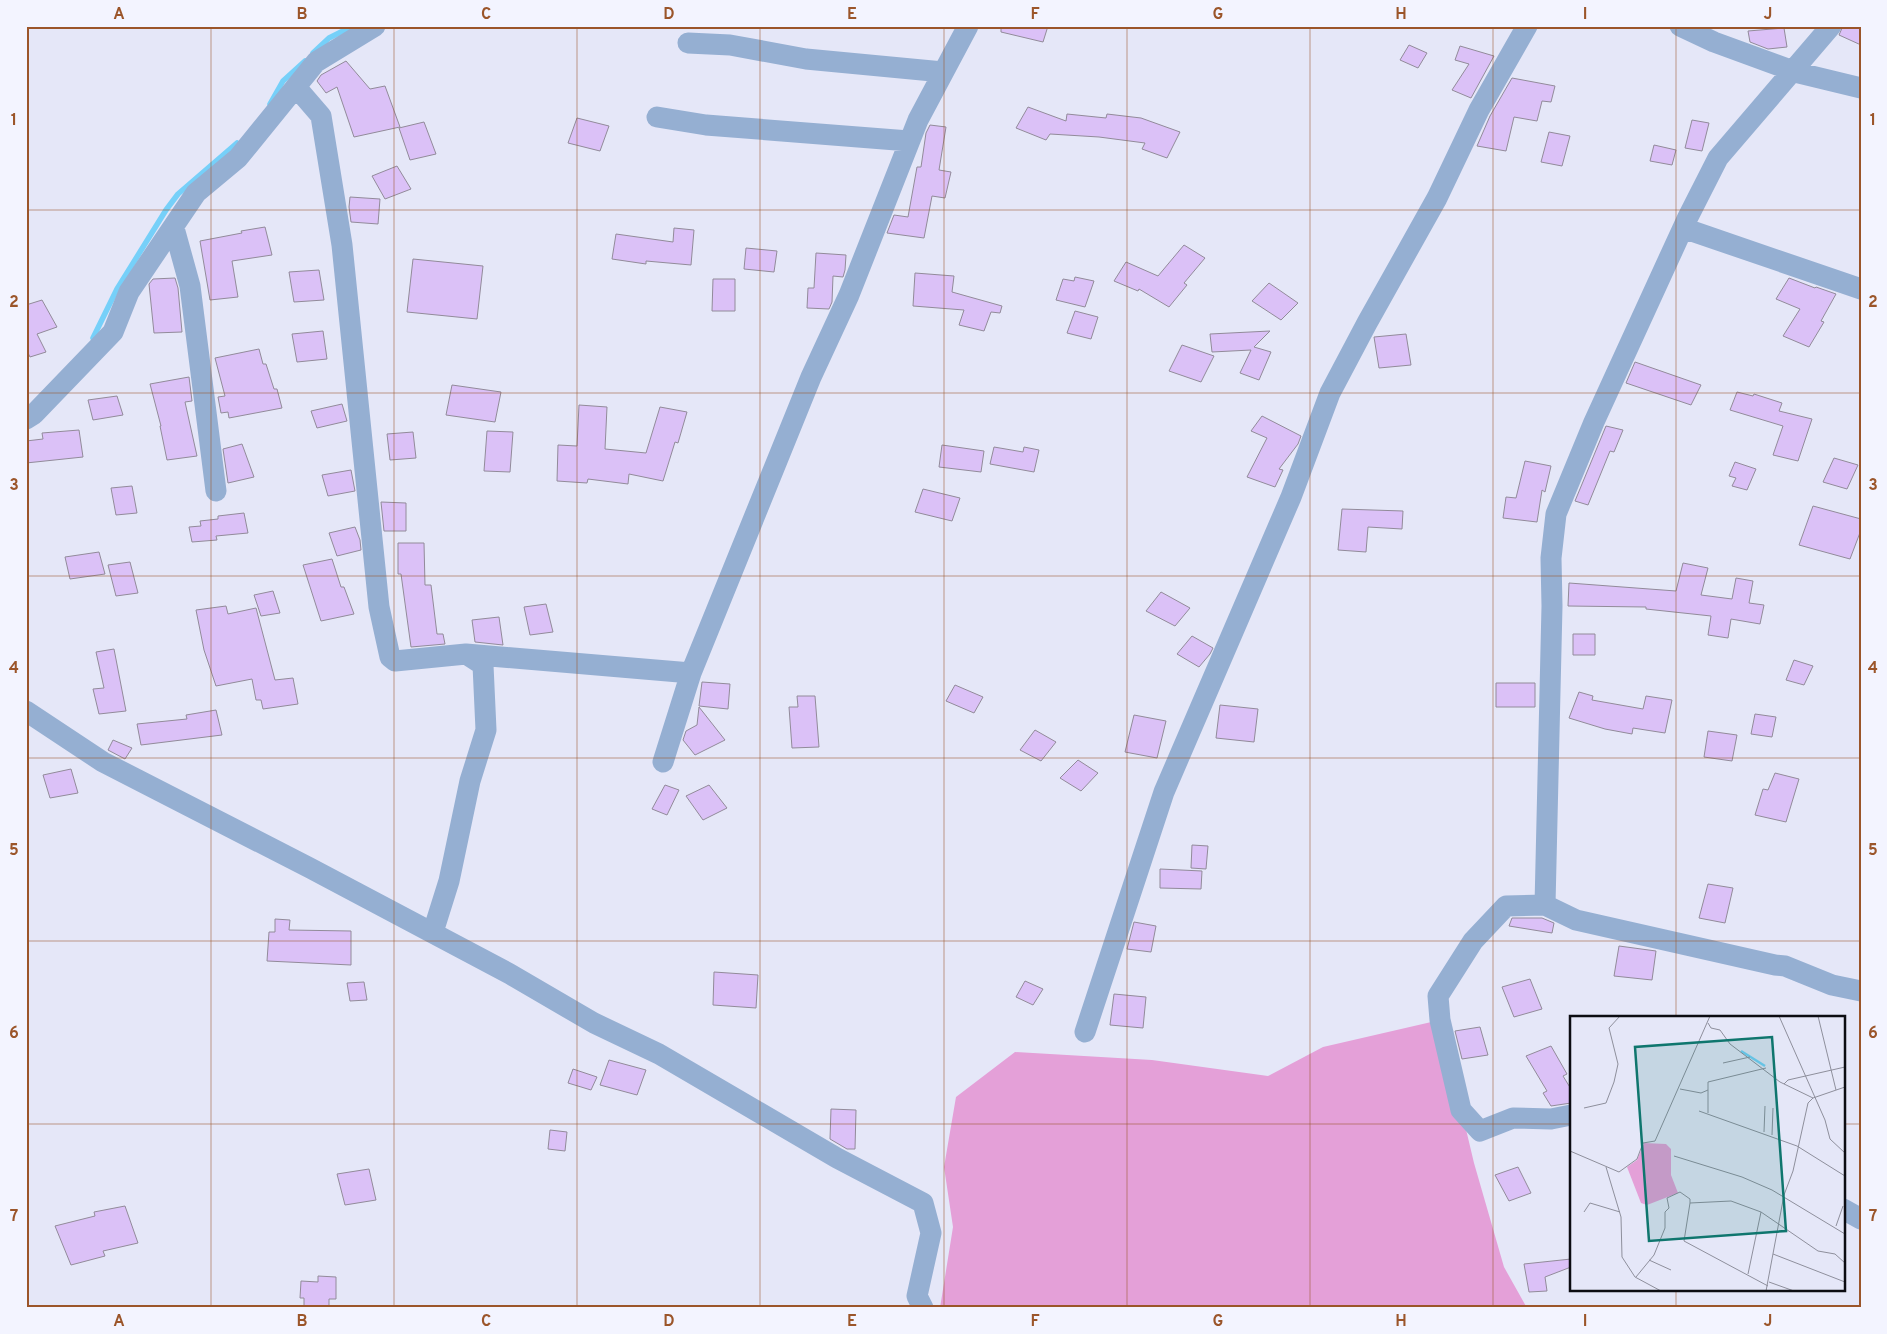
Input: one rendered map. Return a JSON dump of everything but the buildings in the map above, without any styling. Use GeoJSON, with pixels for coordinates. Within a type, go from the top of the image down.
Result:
{"type":"FeatureCollection","features":[{"type":"Feature","properties":{"kind":"street"},"geometry":{"type":"LineString","coordinates":[[26,419],[34,414],[113,332],[130,292],[196,193],[238,158],[316,62],[376,26]]}},
{"type":"Feature","properties":{"kind":"street"},"geometry":{"type":"LineString","coordinates":[[663,762],[691,674],[811,377],[849,295],[918,120],[968,26]]}},
{"type":"Feature","properties":{"kind":"street"},"geometry":{"type":"LineString","coordinates":[[1085,1032],[1164,792],[1287,506],[1330,393],[1437,198],[1479,110],[1527,26]]}},
{"type":"Feature","properties":{"kind":"street"},"geometry":{"type":"LineString","coordinates":[[1680,26],[1714,42],[1793,71],[1861,88]]}},
{"type":"Feature","properties":{"kind":"street"},"geometry":{"type":"LineString","coordinates":[[1545,905],[1551,558],[1556,514],[1594,422],[1683,228],[1718,158],[1831,26]]}},
{"type":"Feature","properties":{"kind":"street"},"geometry":{"type":"LineString","coordinates":[[688,43],[730,45],[806,59],[943,72]]}},
{"type":"Feature","properties":{"kind":"street"},"geometry":{"type":"LineString","coordinates":[[296,87],[321,116],[342,245],[379,607],[390,657],[395,661],[466,654],[691,674]]}},
{"type":"Feature","properties":{"kind":"street"},"geometry":{"type":"LineString","coordinates":[[657,117],[706,125],[909,141]]}},
{"type":"Feature","properties":{"kind":"street"},"geometry":{"type":"LineString","coordinates":[[174,228],[190,286],[216,491]]}},
{"type":"Feature","properties":{"kind":"street"},"geometry":{"type":"LineString","coordinates":[[1683,228],[1861,289]]}},
{"type":"Feature","properties":{"kind":"street"},"geometry":{"type":"LineString","coordinates":[[432,932],[449,881],[470,781],[486,730],[483,665],[466,654]]}},
{"type":"Feature","properties":{"kind":"street"},"geometry":{"type":"LineString","coordinates":[[26,711],[103,762],[432,932],[510,974],[594,1023],[659,1054],[837,1158],[923,1203],[931,1233],[917,1296],[923,1308]]}},
{"type":"Feature","properties":{"kind":"street"},"geometry":{"type":"LineString","coordinates":[[1570,1115],[1551,1119],[1513,1118],[1480,1131],[1461,1110],[1440,1020],[1438,996],[1473,941],[1506,906],[1545,905],[1576,920],[1775,966],[1785,966],[1832,985],[1861,991]]}},
{"type":"Feature","properties":{"kind":"street"},"geometry":{"type":"LineString","coordinates":[[1844,1210],[1861,1219]]}},
{"type":"Feature","properties":{"kind":"shaded area"},"geometry":{"type":"Polygon","coordinates":[[[1440,1020],[1474,1163],[1504,1267],[1527,1308],[940,1308],[953,1227],[944,1167],[956,1097],[1015,1052],[1152,1060],[1268,1076],[1323,1047],[1440,1020]]]}},
{"type":"Feature","properties":{"kind":"waterway"},"geometry":{"type":"LineString","coordinates":[[313,53],[329,38],[353,26]]}},
{"type":"Feature","properties":{"kind":"waterway"},"geometry":{"type":"LineString","coordinates":[[270,104],[283,81],[305,61]]}},
{"type":"Feature","properties":{"kind":"waterway"},"geometry":{"type":"LineString","coordinates":[[93,338],[117,289],[166,210],[178,194],[237,143]]}}]}
